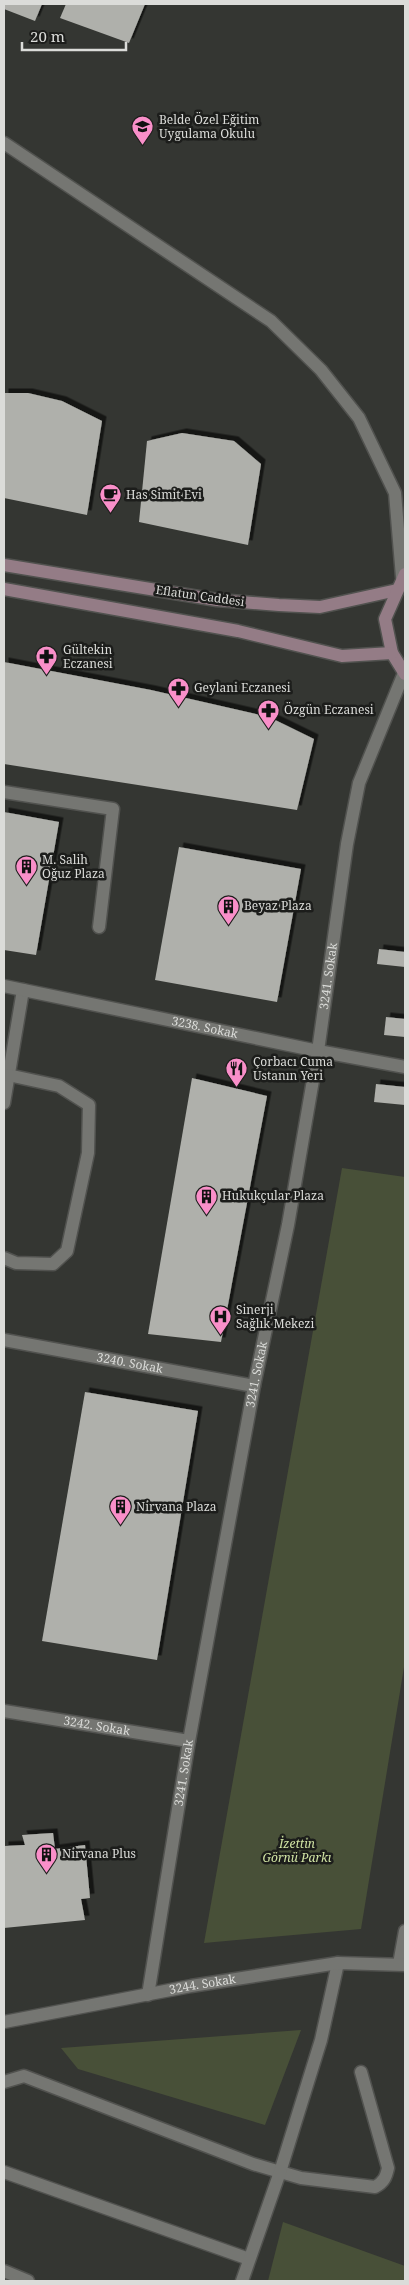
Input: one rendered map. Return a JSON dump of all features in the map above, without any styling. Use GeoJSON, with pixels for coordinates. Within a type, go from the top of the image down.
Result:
{"type":"FeatureCollection","features":[{"type":"Feature","properties":{"kind":"street"},"geometry":{"type":"LineString","coordinates":[[4,143],[270,321],[321,370],[359,418],[394,493],[404,576],[385,619],[392,653],[404,673]]}},
{"type":"Feature","properties":{"kind":"street","name":"Eflatun Caddesi"},"geometry":{"type":"LineString","coordinates":[[4,565],[217,600],[279,605],[320,607],[397,590]]}},
{"type":"Feature","properties":{"kind":"street"},"geometry":{"type":"LineString","coordinates":[[4,589],[238,631],[342,656],[392,653]]}},
{"type":"Feature","properties":{"kind":"street","name":"3241. Sokak"},"geometry":{"type":"LineString","coordinates":[[148,1995],[189,1741],[254,1386],[288,1225],[318,1052],[347,844],[359,783],[404,673]]}},
{"type":"Feature","properties":{"kind":"street"},"geometry":{"type":"LineString","coordinates":[[4,792],[113,809],[98,928]]}},
{"type":"Feature","properties":{"kind":"street","name":"3238. Sokak"},"geometry":{"type":"LineString","coordinates":[[4,986],[318,1052],[405,1067]]}},
{"type":"Feature","properties":{"kind":"street"},"geometry":{"type":"LineString","coordinates":[[4,1103],[23,990]]}},
{"type":"Feature","properties":{"kind":"street"},"geometry":{"type":"LineString","coordinates":[[4,1258],[16,1263],[53,1264],[67,1251],[88,1153],[89,1105],[59,1086],[8,1075]]}},
{"type":"Feature","properties":{"kind":"street","name":"3240. Sokak"},"geometry":{"type":"LineString","coordinates":[[4,1340],[254,1386]]}},
{"type":"Feature","properties":{"kind":"street","name":"3242. Sokak"},"geometry":{"type":"LineString","coordinates":[[4,1711],[189,1741]]}},
{"type":"Feature","properties":{"kind":"street"},"geometry":{"type":"LineString","coordinates":[[402,1964],[405,1932]]}},
{"type":"Feature","properties":{"kind":"street"},"geometry":{"type":"LineString","coordinates":[[242,2281],[280,2172],[321,2040],[338,1963]]}},
{"type":"Feature","properties":{"kind":"street","name":"3244. Sokak"},"geometry":{"type":"LineString","coordinates":[[4,2022],[191,1986],[338,1963],[402,1964]]}},
{"type":"Feature","properties":{"kind":"street"},"geometry":{"type":"LineString","coordinates":[[4,2082],[24,2076],[253,2164],[301,2178],[368,2187],[381,2184],[388,2168],[361,2072]]}},
{"type":"Feature","properties":{"kind":"street"},"geometry":{"type":"LineString","coordinates":[[4,2172],[249,2259]]}},
{"type":"Feature","properties":{"kind":"street"},"geometry":{"type":"LineString","coordinates":[[4,2271],[28,2281]]}},
{"type":"Feature","properties":{"kind":"green space","name":"İzettin Görnü Parkı"},"geometry":{"type":"Polygon","coordinates":[[[342,1168],[405,1177],[405,1661],[361,1929],[204,1943],[342,1168]]]}},
{"type":"Feature","properties":{"kind":"green space"},"geometry":{"type":"Polygon","coordinates":[[[301,2030],[265,2125],[78,2069],[61,2048],[301,2030]]]}},
{"type":"Feature","properties":{"kind":"green space"},"geometry":{"type":"Polygon","coordinates":[[[283,2222],[405,2266],[405,2281],[268,2281],[283,2222]]]}},
{"type":"Feature","properties":{"kind":"building"},"geometry":{"type":"Polygon","coordinates":[[[4,4],[42,4],[35,21],[4,9],[4,4]]]}},
{"type":"Feature","properties":{"kind":"building"},"geometry":{"type":"Polygon","coordinates":[[[66,4],[145,4],[129,43],[60,18],[66,4]]]}},
{"type":"Feature","properties":{"kind":"building"},"geometry":{"type":"Polygon","coordinates":[[[4,393],[28,393],[62,401],[102,421],[87,515],[4,498],[4,393]]]}},
{"type":"Feature","properties":{"kind":"building"},"geometry":{"type":"Polygon","coordinates":[[[182,433],[234,441],[261,464],[248,545],[139,522],[147,441],[182,433]]]}},
{"type":"Feature","properties":{"kind":"building"},"geometry":{"type":"Polygon","coordinates":[[[4,662],[151,690],[269,717],[314,739],[297,810],[4,764],[4,662]]]}},
{"type":"Feature","properties":{"kind":"building","name":"M. Salih Oğuz Plaza"},"geometry":{"type":"Polygon","coordinates":[[[4,812],[59,822],[36,955],[4,950],[4,812]]]}},
{"type":"Feature","properties":{"kind":"building","name":"Beyaz Plaza"},"geometry":{"type":"Polygon","coordinates":[[[179,847],[301,869],[277,1002],[155,980],[179,847]]]}},
{"type":"Feature","properties":{"kind":"building"},"geometry":{"type":"Polygon","coordinates":[[[379,949],[405,952],[405,967],[377,964],[379,949]]]}},
{"type":"Feature","properties":{"kind":"building"},"geometry":{"type":"Polygon","coordinates":[[[386,1017],[405,1019],[405,1037],[384,1035],[386,1017]]]}},
{"type":"Feature","properties":{"kind":"building","name":"Hukukçular Plaza"},"geometry":{"type":"Polygon","coordinates":[[[192,1078],[267,1096],[221,1342],[148,1334],[192,1078]]]}},
{"type":"Feature","properties":{"kind":"building"},"geometry":{"type":"Polygon","coordinates":[[[376,1084],[405,1087],[405,1105],[374,1102],[376,1084]]]}},
{"type":"Feature","properties":{"kind":"building","name":"Nirvana Plaza"},"geometry":{"type":"Polygon","coordinates":[[[85,1392],[198,1411],[157,1660],[42,1641],[85,1392]]]}},
{"type":"Feature","properties":{"kind":"building","name":"Nirvana Plus"},"geometry":{"type":"Polygon","coordinates":[[[53,1833],[55,1849],[85,1845],[90,1898],[81,1899],[85,1920],[4,1928],[4,1846],[25,1845],[22,1835],[53,1833]]]}},
{"type":"Feature","properties":{"kind":"place","name":"Belde Özel Eğitim Uygulama Okulu"},"geometry":{"type":"Point","coordinates":[143,146]}},
{"type":"Feature","properties":{"kind":"place","name":"Has Simit Evi"},"geometry":{"type":"Point","coordinates":[110,514]}},
{"type":"Feature","properties":{"kind":"place","name":"Gültekin Eczanesi"},"geometry":{"type":"Point","coordinates":[47,676]}},
{"type":"Feature","properties":{"kind":"place","name":"Geylani Eczanesi"},"geometry":{"type":"Point","coordinates":[178,707]}},
{"type":"Feature","properties":{"kind":"place","name":"Özgün Eczanesi"},"geometry":{"type":"Point","coordinates":[268,729]}},
{"type":"Feature","properties":{"kind":"place","name":"M. Salih Oğuz Plaza"},"geometry":{"type":"Point","coordinates":[26,886]}},
{"type":"Feature","properties":{"kind":"place","name":"Beyaz Plaza"},"geometry":{"type":"Point","coordinates":[228,925]}},
{"type":"Feature","properties":{"kind":"place","name":"Çorbacı Cuma Ustanın Yeri"},"geometry":{"type":"Point","coordinates":[237,1088]}},
{"type":"Feature","properties":{"kind":"place","name":"Hukukçular Plaza"},"geometry":{"type":"Point","coordinates":[206,1215]}},
{"type":"Feature","properties":{"kind":"place","name":"Sinerji Sağlık Mekezi"},"geometry":{"type":"Point","coordinates":[220,1336]}},
{"type":"Feature","properties":{"kind":"place","name":"Nirvana Plaza"},"geometry":{"type":"Point","coordinates":[120,1526]}},
{"type":"Feature","properties":{"kind":"place","name":"Nirvana Plus"},"geometry":{"type":"Point","coordinates":[46,1873]}}]}
